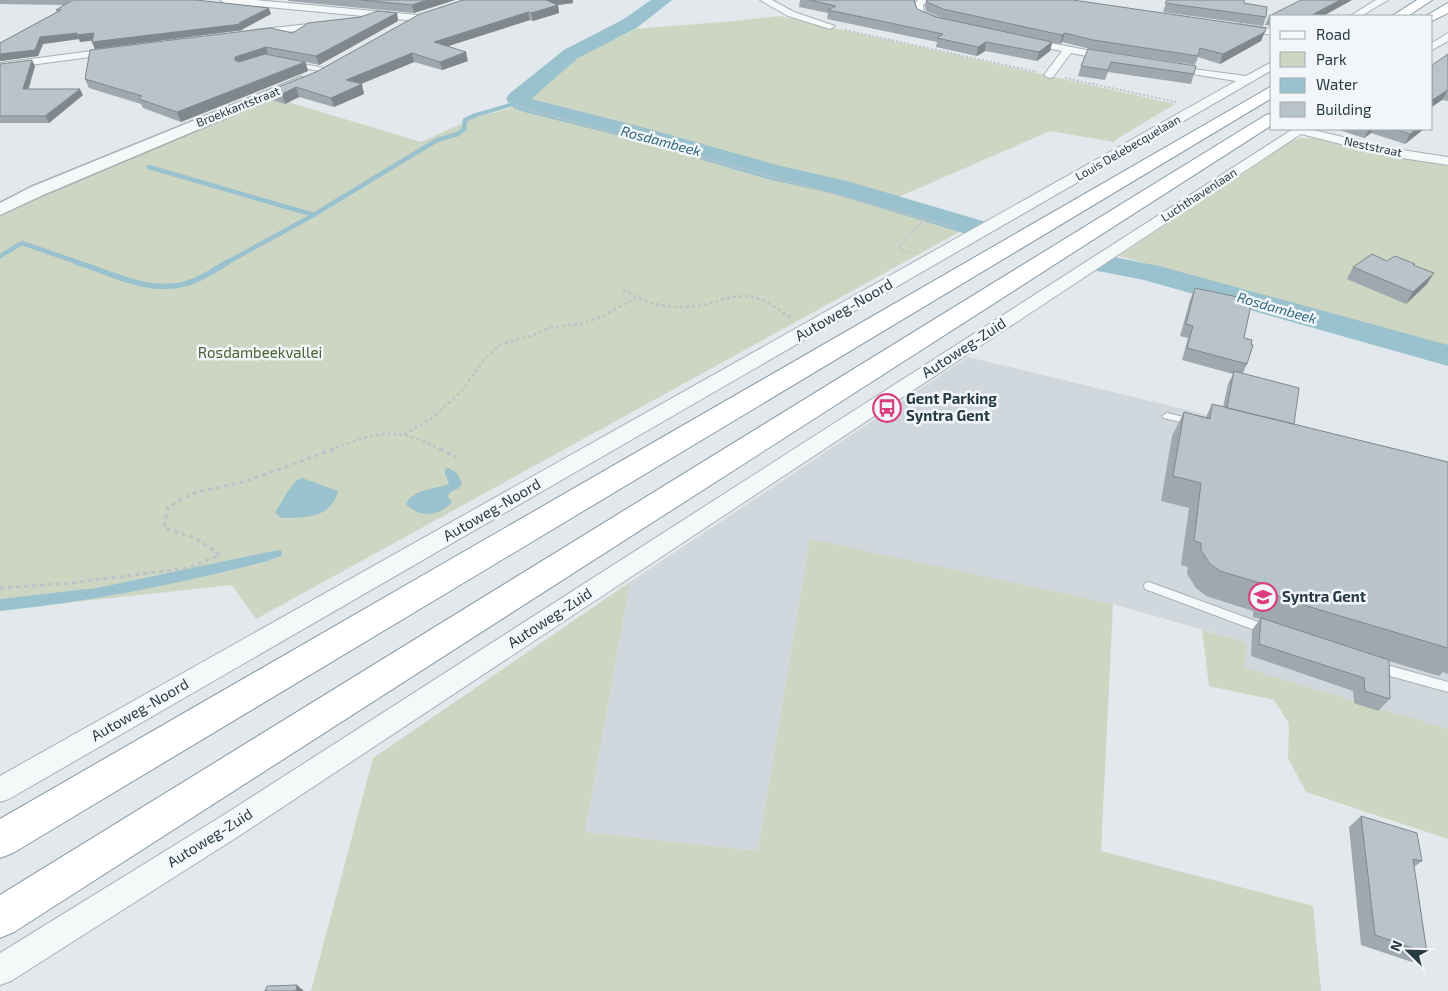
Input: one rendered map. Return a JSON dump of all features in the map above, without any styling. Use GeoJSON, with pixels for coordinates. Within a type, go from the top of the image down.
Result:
{"type":"FeatureCollection","features":[{"type":"Feature","properties":{"kind":"highway"},"geometry":{"type":"LineString","coordinates":[[1401,15],[1426,0]]}},
{"type":"Feature","properties":{"kind":"highway"},"geometry":{"type":"LineString","coordinates":[[1433,16],[1448,7]]}},
{"type":"Feature","properties":{"kind":"highway"},"geometry":{"type":"LineString","coordinates":[[0,840],[1270,92]]}},
{"type":"Feature","properties":{"kind":"highway"},"geometry":{"type":"LineString","coordinates":[[0,918],[1270,119]]}},
{"type":"Feature","properties":{"kind":"street"},"geometry":{"type":"LineString","coordinates":[[225,0],[378,15],[423,15]]}},
{"type":"Feature","properties":{"kind":"street"},"geometry":{"type":"LineString","coordinates":[[312,9],[323,0]]}},
{"type":"Feature","properties":{"kind":"street"},"geometry":{"type":"LineString","coordinates":[[765,0],[791,14],[830,26]]}},
{"type":"Feature","properties":{"kind":"street"},"geometry":{"type":"LineString","coordinates":[[923,0],[918,4],[920,14],[938,22],[954,25]]}},
{"type":"Feature","properties":{"kind":"street"},"geometry":{"type":"LineString","coordinates":[[1357,15],[1383,0]]}},
{"type":"Feature","properties":{"kind":"street"},"geometry":{"type":"LineString","coordinates":[[241,35],[362,20],[378,15]]}},
{"type":"Feature","properties":{"kind":"street"},"geometry":{"type":"LineString","coordinates":[[400,27],[423,15]]}},
{"type":"Feature","properties":{"kind":"street"},"geometry":{"type":"LineString","coordinates":[[1232,26],[1270,32]]}},
{"type":"Feature","properties":{"kind":"street"},"geometry":{"type":"LineString","coordinates":[[1434,51],[1448,36]]}},
{"type":"Feature","properties":{"kind":"street"},"geometry":{"type":"LineString","coordinates":[[1017,40],[1119,59]]}},
{"type":"Feature","properties":{"kind":"street"},"geometry":{"type":"LineString","coordinates":[[0,66],[125,50]]}},
{"type":"Feature","properties":{"kind":"street"},"geometry":{"type":"LineString","coordinates":[[1049,74],[1068,50]]}},
{"type":"Feature","properties":{"kind":"street","name":"Broekkantstraat"},"geometry":{"type":"LineString","coordinates":[[0,210],[37,191],[340,62]]}},
{"type":"Feature","properties":{"kind":"street"},"geometry":{"type":"LineString","coordinates":[[1158,66],[1247,79]]}},
{"type":"Feature","properties":{"kind":"street","name":"Louis Delebecquelaan"},"geometry":{"type":"LineString","coordinates":[[984,230],[1270,66]]}},
{"type":"Feature","properties":{"kind":"street","name":"Neststraat"},"geometry":{"type":"LineString","coordinates":[[1300,130],[1389,152],[1448,161]]}},
{"type":"Feature","properties":{"kind":"street","name":"Luchthavenlaan"},"geometry":{"type":"LineString","coordinates":[[1096,262],[1300,130]]}},
{"type":"Feature","properties":{"kind":"street","name":"Autoweg-Noord"},"geometry":{"type":"LineString","coordinates":[[0,790],[984,230]]}},
{"type":"Feature","properties":{"kind":"street","name":"Autoweg-Zuid"},"geometry":{"type":"LineString","coordinates":[[0,970],[240,820],[1096,262]]}},
{"type":"Feature","properties":{"kind":"lane"},"geometry":{"type":"LineString","coordinates":[[284,62],[324,70]]}},
{"type":"Feature","properties":{"kind":"lane"},"geometry":{"type":"LineString","coordinates":[[1168,416],[1204,424]]}},
{"type":"Feature","properties":{"kind":"lane"},"geometry":{"type":"LineString","coordinates":[[1149,586],[1278,633]]}},
{"type":"Feature","properties":{"kind":"lane"},"geometry":{"type":"LineString","coordinates":[[1368,664],[1448,688]]}},
{"type":"Feature","properties":{"kind":"path"},"geometry":{"type":"LineString","coordinates":[[830,26],[1198,107]]}},
{"type":"Feature","properties":{"kind":"path"},"geometry":{"type":"LineString","coordinates":[[516,106],[956,228]]}},
{"type":"Feature","properties":{"kind":"path"},"geometry":{"type":"LineString","coordinates":[[913,254],[898,248],[924,219]]}},
{"type":"Feature","properties":{"kind":"path"},"geometry":{"type":"LineString","coordinates":[[623,290],[635,298],[664,308],[695,307],[737,296],[756,298],[811,329]]}},
{"type":"Feature","properties":{"kind":"path"},"geometry":{"type":"LineString","coordinates":[[404,434],[431,419],[461,392],[484,359],[502,344],[531,336],[549,328],[584,323],[603,316],[635,298]]}},
{"type":"Feature","properties":{"kind":"path"},"geometry":{"type":"LineString","coordinates":[[0,588],[71,583],[188,568],[220,555],[194,538],[164,528],[168,507],[194,493],[246,481],[373,434],[392,431],[417,437],[456,457]]}},
{"type":"Feature","properties":{"kind":"shaded area","name":"Syntra Gent"},"geometry":{"type":"Polygon","coordinates":[[[968,357],[1448,473],[1448,729],[1245,668],[1246,642],[1113,604],[810,540],[758,851],[585,832],[630,582],[968,357]]]}},
{"type":"Feature","properties":{"kind":"green space","name":"Rosdambeekvallei"},"geometry":{"type":"Polygon","coordinates":[[[780,16],[1175,104],[1114,142],[1050,131],[896,198],[974,219],[961,231],[256,619],[232,585],[0,610],[0,217],[84,175],[275,98],[421,142],[474,118],[526,104],[546,82],[599,42],[620,30],[780,16]]]}},
{"type":"Feature","properties":{"kind":"green space"},"geometry":{"type":"Polygon","coordinates":[[[1302,138],[1314,138],[1375,152],[1448,164],[1448,361],[1419,342],[1319,311],[1119,256],[1292,141],[1302,138]]]}},
{"type":"Feature","properties":{"kind":"green space"},"geometry":{"type":"Polygon","coordinates":[[[810,539],[1113,604],[1101,851],[1313,906],[1321,991],[311,991],[373,758],[630,582],[585,832],[758,851],[810,539]]]}},
{"type":"Feature","properties":{"kind":"green space"},"geometry":{"type":"Polygon","coordinates":[[[1202,630],[1246,642],[1245,668],[1448,729],[1448,839],[1306,792],[1288,758],[1289,723],[1274,700],[1209,686],[1202,630]]]}},
{"type":"Feature","properties":{"kind":"water"},"geometry":{"type":"Polygon","coordinates":[[[448,468],[457,473],[462,483],[459,488],[449,493],[448,497],[452,502],[447,507],[441,511],[429,514],[417,512],[406,504],[418,493],[447,485],[449,483],[445,469],[448,468]]]}},
{"type":"Feature","properties":{"kind":"water"},"geometry":{"type":"Polygon","coordinates":[[[302,478],[338,491],[334,500],[323,512],[316,515],[299,518],[281,518],[275,512],[294,483],[302,478]]]}},
{"type":"Feature","properties":{"kind":"water"},"geometry":{"type":"Polygon","coordinates":[[[278,550],[282,551],[281,556],[199,578],[100,597],[0,611],[0,599],[97,588],[278,550]]]}},
{"type":"Feature","properties":{"kind":"building"},"geometry":{"type":"Polygon","coordinates":[[[73,0],[196,0],[269,8],[239,23],[241,24],[92,42],[94,33],[40,37],[35,50],[0,54],[0,43],[61,10],[56,10],[73,0]]]}},
{"type":"Feature","properties":{"kind":"building"},"geometry":{"type":"Polygon","coordinates":[[[361,0],[427,0],[412,5],[361,0]]]}},
{"type":"Feature","properties":{"kind":"building"},"geometry":{"type":"Polygon","coordinates":[[[463,0],[546,0],[558,5],[531,13],[528,12],[434,42],[466,52],[440,62],[412,53],[346,80],[362,84],[331,98],[296,87],[282,94],[269,91],[316,72],[420,14],[463,0]]]}},
{"type":"Feature","properties":{"kind":"building"},"geometry":{"type":"Polygon","coordinates":[[[809,0],[914,0],[917,9],[936,17],[1052,42],[1039,52],[986,42],[978,47],[937,38],[943,34],[828,10],[836,6],[809,0]]]}},
{"type":"Feature","properties":{"kind":"building"},"geometry":{"type":"Polygon","coordinates":[[[927,0],[1073,0],[1266,28],[1265,32],[1223,54],[1200,48],[1198,56],[1093,40],[1065,33],[1062,35],[1057,34],[943,9],[927,2],[927,0]]]}},
{"type":"Feature","properties":{"kind":"building"},"geometry":{"type":"Polygon","coordinates":[[[1167,0],[1244,0],[1244,3],[1267,7],[1266,17],[1165,3],[1167,0]]]}},
{"type":"Feature","properties":{"kind":"building"},"geometry":{"type":"Polygon","coordinates":[[[1301,0],[1340,0],[1312,15],[1271,15],[1301,0]]]}},
{"type":"Feature","properties":{"kind":"building"},"geometry":{"type":"Polygon","coordinates":[[[378,11],[397,13],[316,56],[266,47],[235,57],[235,60],[239,62],[265,54],[305,62],[177,112],[139,99],[142,96],[85,79],[90,50],[270,28],[293,33],[308,23],[360,17],[378,11]]]}},
{"type":"Feature","properties":{"kind":"building"},"geometry":{"type":"Polygon","coordinates":[[[1088,49],[1196,66],[1194,74],[1111,62],[1108,70],[1081,66],[1088,49]]]}},
{"type":"Feature","properties":{"kind":"building"},"geometry":{"type":"Polygon","coordinates":[[[1448,54],[1448,90],[1433,99],[1433,64],[1448,54]]]}},
{"type":"Feature","properties":{"kind":"building"},"geometry":{"type":"Polygon","coordinates":[[[32,60],[23,89],[80,89],[45,116],[0,116],[0,64],[32,60]]]}},
{"type":"Feature","properties":{"kind":"building"},"geometry":{"type":"Polygon","coordinates":[[[1397,130],[1416,130],[1410,134],[1397,130]]]}},
{"type":"Feature","properties":{"kind":"building"},"geometry":{"type":"Polygon","coordinates":[[[1372,254],[1387,261],[1395,256],[1434,273],[1413,292],[1353,267],[1372,254]]]}},
{"type":"Feature","properties":{"kind":"building"},"geometry":{"type":"Polygon","coordinates":[[[1195,288],[1252,300],[1244,338],[1252,340],[1251,345],[1253,345],[1247,364],[1187,348],[1193,326],[1186,324],[1195,288]]]}},
{"type":"Feature","properties":{"kind":"building"},"geometry":{"type":"Polygon","coordinates":[[[1234,371],[1299,388],[1294,424],[1227,408],[1234,371]]]}},
{"type":"Feature","properties":{"kind":"building"},"geometry":{"type":"Polygon","coordinates":[[[1212,404],[1448,462],[1448,648],[1269,593],[1270,586],[1220,571],[1210,564],[1201,550],[1201,543],[1194,541],[1201,483],[1173,476],[1184,412],[1210,419],[1212,404]]]}},
{"type":"Feature","properties":{"kind":"building"},"geometry":{"type":"Polygon","coordinates":[[[1261,618],[1389,660],[1390,699],[1365,691],[1364,678],[1259,644],[1261,618]]]}},
{"type":"Feature","properties":{"kind":"building"},"geometry":{"type":"Polygon","coordinates":[[[1361,816],[1417,833],[1422,861],[1413,859],[1427,953],[1375,935],[1361,816]]]}},
{"type":"Feature","properties":{"kind":"building"},"geometry":{"type":"Polygon","coordinates":[[[297,985],[296,991],[265,991],[267,986],[297,985]]]}},
{"type":"Feature","properties":{"kind":"waterway","name":"Rosdambeek"},"geometry":{"type":"LineString","coordinates":[[663,0],[631,23],[571,54],[517,99],[521,103],[532,107],[629,131],[776,173],[838,187],[976,228]]}},
{"type":"Feature","properties":{"kind":"waterway"},"geometry":{"type":"LineString","coordinates":[[475,115],[520,102]]}},
{"type":"Feature","properties":{"kind":"waterway"},"geometry":{"type":"LineString","coordinates":[[314,215],[437,140],[458,134],[464,129],[465,120],[475,115]]}},
{"type":"Feature","properties":{"kind":"waterway"},"geometry":{"type":"LineString","coordinates":[[149,167],[314,215]]}},
{"type":"Feature","properties":{"kind":"waterway"},"geometry":{"type":"LineString","coordinates":[[226,263],[314,215]]}},
{"type":"Feature","properties":{"kind":"waterway"},"geometry":{"type":"LineString","coordinates":[[0,256],[22,243],[80,263]]}},
{"type":"Feature","properties":{"kind":"waterway"},"geometry":{"type":"LineString","coordinates":[[76,262],[117,277],[145,285],[159,286],[174,286],[188,283],[209,274],[228,262]]}},
{"type":"Feature","properties":{"kind":"waterway","name":"Rosdambeek"},"geometry":{"type":"LineString","coordinates":[[1104,264],[1148,272],[1448,356]]}},
{"type":"Feature","properties":{"kind":"place","name":"Gent Parking Syntra Gent"},"geometry":{"type":"Point","coordinates":[887,408]}},
{"type":"Feature","properties":{"kind":"place","name":"Syntra Gent"},"geometry":{"type":"Point","coordinates":[1263,597]}}]}
